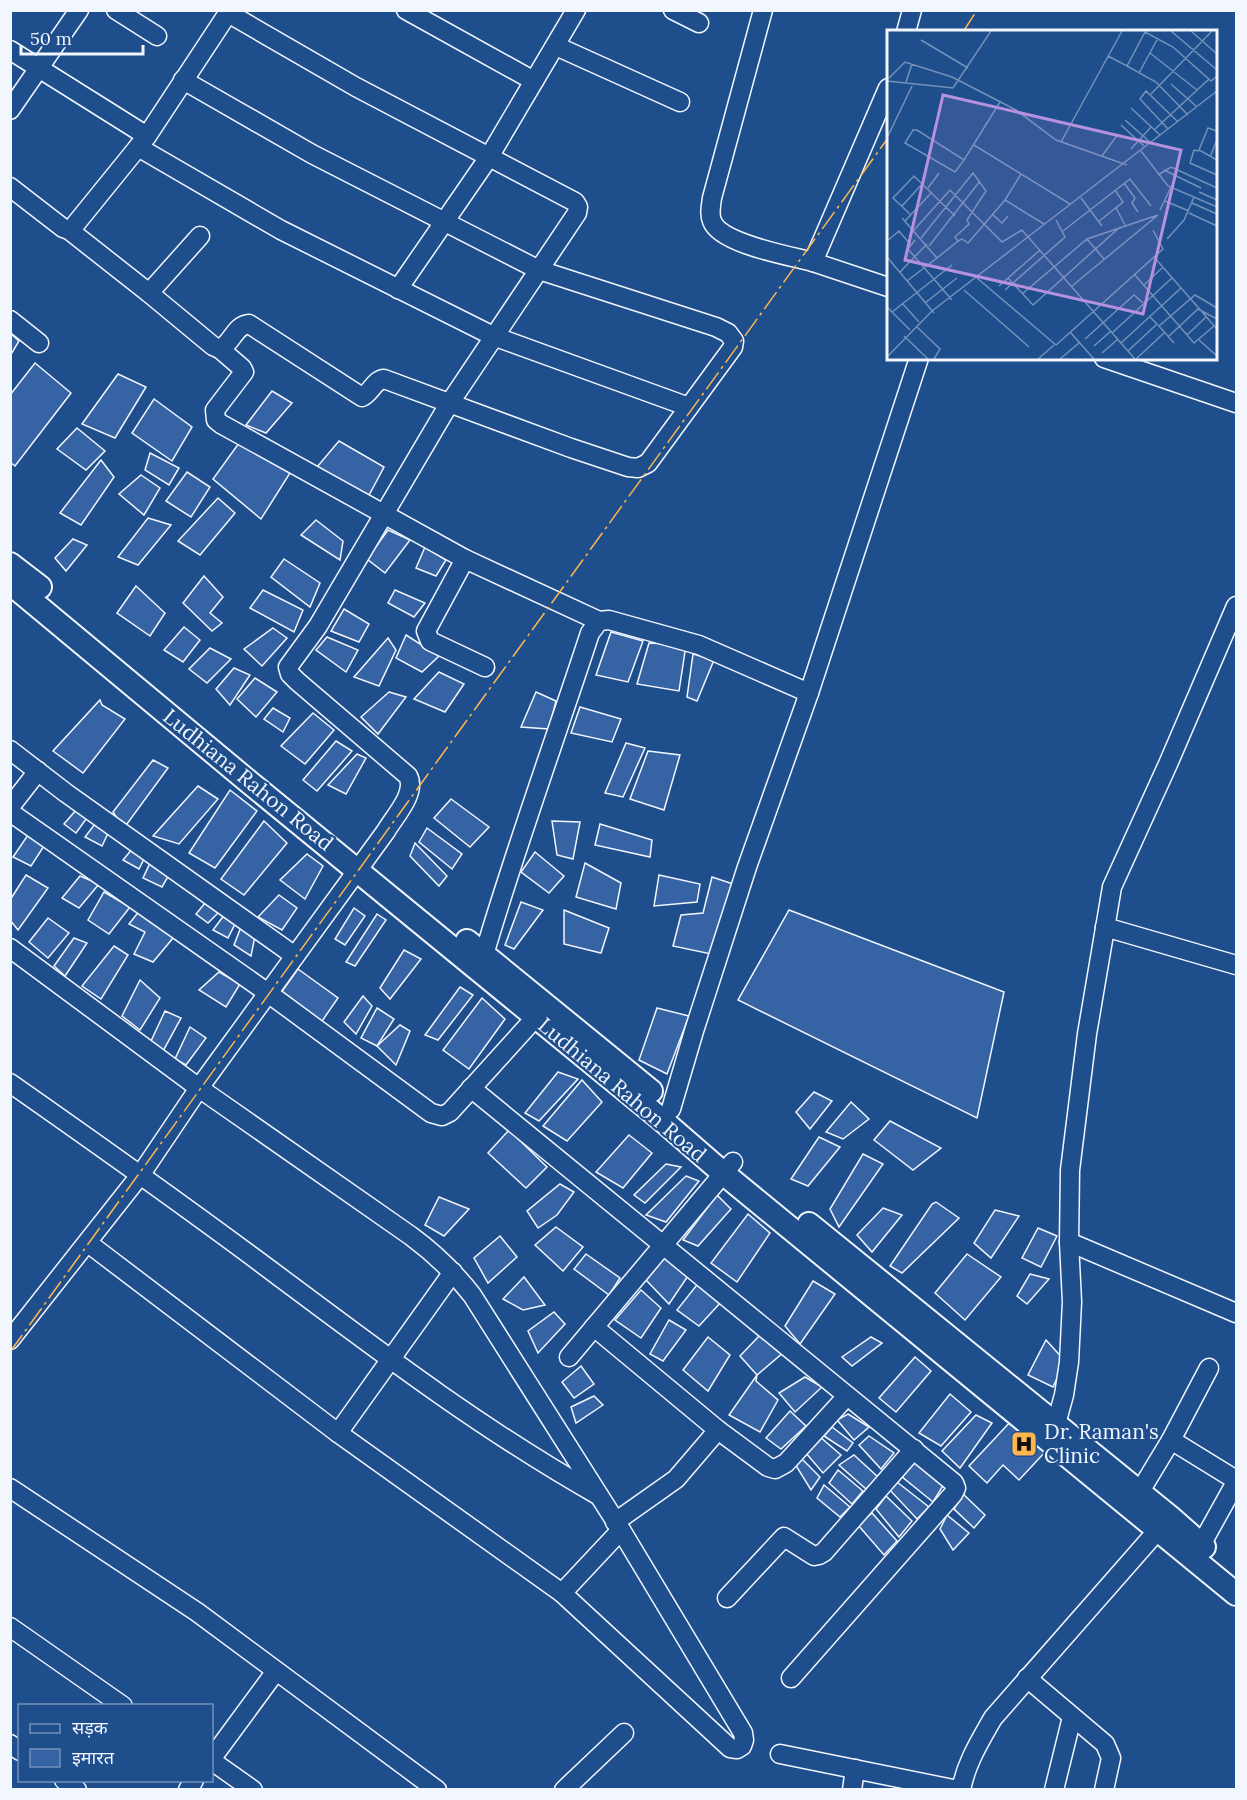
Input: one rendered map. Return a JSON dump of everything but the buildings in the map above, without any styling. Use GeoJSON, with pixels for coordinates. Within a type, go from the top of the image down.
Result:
{"type":"FeatureCollection","features":[{"type":"Feature","properties":{"kind":"main road","name":"Ludhiana Rahon Road"},"geometry":{"type":"LineString","coordinates":[[10,564],[362,863],[535,1018],[662,1120],[728,1168],[1164,1523],[1236,1594]]}},
{"type":"Feature","properties":{"kind":"main road","name":"Ludhiana Rahon Road"},"geometry":{"type":"LineString","coordinates":[[10,582],[249,782],[484,955],[672,1109],[728,1168]]}},
{"type":"Feature","properties":{"kind":"main road","name":"Ludhiana Rahon Road"},"geometry":{"type":"LineString","coordinates":[[1051,1431],[1139,1493],[1164,1523],[1201,1545],[1236,1574]]}},
{"type":"Feature","properties":{"kind":"street"},"geometry":{"type":"LineString","coordinates":[[10,110],[79,10]]}},
{"type":"Feature","properties":{"kind":"street"},"geometry":{"type":"LineString","coordinates":[[405,10],[534,81]]}},
{"type":"Feature","properties":{"kind":"street"},"geometry":{"type":"LineString","coordinates":[[398,289],[489,157],[576,10]]}},
{"type":"Feature","properties":{"kind":"street"},"geometry":{"type":"LineString","coordinates":[[673,10],[699,23]]}},
{"type":"Feature","properties":{"kind":"street"},"geometry":{"type":"LineString","coordinates":[[763,10],[712,198],[710,212],[712,224],[724,235],[739,243],[813,262],[887,287]]}},
{"type":"Feature","properties":{"kind":"street"},"geometry":{"type":"LineString","coordinates":[[907,30],[912,10]]}},
{"type":"Feature","properties":{"kind":"street"},"geometry":{"type":"LineString","coordinates":[[119,11],[157,36]]}},
{"type":"Feature","properties":{"kind":"street"},"geometry":{"type":"LineString","coordinates":[[10,1340],[141,1174],[404,803],[410,789],[411,782],[408,776],[297,681],[290,674],[288,667],[318,626],[449,404],[577,213],[578,207],[575,202],[356,87],[229,12],[143,142],[69,230]]}},
{"type":"Feature","properties":{"kind":"street"},"geometry":{"type":"LineString","coordinates":[[556,46],[680,102]]}},
{"type":"Feature","properties":{"kind":"street"},"geometry":{"type":"LineString","coordinates":[[10,50],[143,142],[281,230],[493,336],[689,407]]}},
{"type":"Feature","properties":{"kind":"street"},"geometry":{"type":"LineString","coordinates":[[183,80],[312,154],[539,270],[716,327],[728,333],[734,341],[733,347],[648,463],[638,468],[571,448],[381,379],[365,396],[358,396],[249,324],[245,324],[238,330],[225,347],[220,349]]}},
{"type":"Feature","properties":{"kind":"street"},"geometry":{"type":"LineString","coordinates":[[813,262],[887,90]]}},
{"type":"Feature","properties":{"kind":"street"},"geometry":{"type":"LineString","coordinates":[[10,187],[63,228],[69,230],[242,368],[244,372],[215,410],[216,420],[465,559],[598,621],[609,620],[699,645],[809,693]]}},
{"type":"Feature","properties":{"kind":"street"},"geometry":{"type":"LineString","coordinates":[[149,293],[200,236]]}},
{"type":"Feature","properties":{"kind":"street"},"geometry":{"type":"LineString","coordinates":[[10,320],[39,343]]}},
{"type":"Feature","properties":{"kind":"street"},"geometry":{"type":"LineString","coordinates":[[672,1109],[694,1031],[747,867],[809,693],[918,360]]}},
{"type":"Feature","properties":{"kind":"street"},"geometry":{"type":"LineString","coordinates":[[1110,360],[1236,403]]}},
{"type":"Feature","properties":{"kind":"street"},"geometry":{"type":"LineString","coordinates":[[465,559],[426,632],[430,641],[485,667]]}},
{"type":"Feature","properties":{"kind":"street"},"geometry":{"type":"LineString","coordinates":[[1051,1431],[1064,1395],[1069,1362],[1072,1302],[1069,1242],[1070,1170],[1087,1034],[1112,886],[1168,764],[1236,606]]}},
{"type":"Feature","properties":{"kind":"street"},"geometry":{"type":"LineString","coordinates":[[484,955],[507,875],[534,795],[590,633],[598,621]]}},
{"type":"Feature","properties":{"kind":"street"},"geometry":{"type":"LineString","coordinates":[[10,750],[295,956]]}},
{"type":"Feature","properties":{"kind":"street"},"geometry":{"type":"LineString","coordinates":[[10,807],[38,771]]}},
{"type":"Feature","properties":{"kind":"street"},"geometry":{"type":"LineString","coordinates":[[10,812],[268,993],[431,1113],[442,1116],[450,1112],[535,1018]]}},
{"type":"Feature","properties":{"kind":"street"},"geometry":{"type":"LineString","coordinates":[[1105,927],[1236,965]]}},
{"type":"Feature","properties":{"kind":"street"},"geometry":{"type":"LineString","coordinates":[[10,948],[200,1088],[411,1236],[434,1253],[453,1272],[472,1295],[618,1526],[743,1733],[742,1746],[737,1749],[730,1748],[562,1593],[338,1433],[88,1243]]}},
{"type":"Feature","properties":{"kind":"street"},"geometry":{"type":"LineString","coordinates":[[10,1083],[141,1174],[392,1360],[546,1466],[599,1496]]}},
{"type":"Feature","properties":{"kind":"street"},"geometry":{"type":"LineString","coordinates":[[471,1088],[951,1479],[956,1488],[791,1678]]}},
{"type":"Feature","properties":{"kind":"street"},"geometry":{"type":"LineString","coordinates":[[569,1358],[728,1168]]}},
{"type":"Feature","properties":{"kind":"street"},"geometry":{"type":"LineString","coordinates":[[1069,1242],[1236,1313]]}},
{"type":"Feature","properties":{"kind":"street"},"geometry":{"type":"LineString","coordinates":[[338,1433],[453,1272]]}},
{"type":"Feature","properties":{"kind":"street"},"geometry":{"type":"LineString","coordinates":[[594,1326],[718,1430],[768,1467],[775,1469],[786,1463],[847,1396]]}},
{"type":"Feature","properties":{"kind":"street"},"geometry":{"type":"LineString","coordinates":[[1139,1493],[1171,1440],[1209,1368]]}},
{"type":"Feature","properties":{"kind":"street"},"geometry":{"type":"LineString","coordinates":[[562,1593],[618,1526],[676,1479],[718,1430]]}},
{"type":"Feature","properties":{"kind":"street"},"geometry":{"type":"LineString","coordinates":[[1171,1440],[1236,1481],[1201,1545]]}},
{"type":"Feature","properties":{"kind":"street"},"geometry":{"type":"LineString","coordinates":[[727,1598],[784,1537],[814,1556],[824,1552],[914,1449]]}},
{"type":"Feature","properties":{"kind":"street"},"geometry":{"type":"LineString","coordinates":[[10,1488],[197,1612],[430,1788]]}},
{"type":"Feature","properties":{"kind":"street"},"geometry":{"type":"LineString","coordinates":[[780,1754],[959,1790],[964,1773],[988,1727],[1027,1678],[1164,1523]]}},
{"type":"Feature","properties":{"kind":"street"},"geometry":{"type":"LineString","coordinates":[[10,1627],[120,1704]]}},
{"type":"Feature","properties":{"kind":"street"},"geometry":{"type":"LineString","coordinates":[[213,1759],[276,1671]]}},
{"type":"Feature","properties":{"kind":"street"},"geometry":{"type":"LineString","coordinates":[[1027,1678],[1105,1744],[1111,1758],[1104,1790]]}},
{"type":"Feature","properties":{"kind":"street"},"geometry":{"type":"LineString","coordinates":[[1054,1790],[1072,1717]]}},
{"type":"Feature","properties":{"kind":"street"},"geometry":{"type":"LineString","coordinates":[[564,1790],[624,1733]]}},
{"type":"Feature","properties":{"kind":"street"},"geometry":{"type":"LineString","coordinates":[[213,1761],[253,1790]]}},
{"type":"Feature","properties":{"kind":"street"},"geometry":{"type":"LineString","coordinates":[[852,1790],[855,1769]]}},
{"type":"Feature","properties":{"kind":"power"},"geometry":{"type":"LineString","coordinates":[[964,30],[977,10]]}},
{"type":"Feature","properties":{"kind":"power"},"geometry":{"type":"LineString","coordinates":[[10,1352],[887,139]]}},
{"type":"Feature","properties":{"kind":"place","name":"Dr. Raman's Clinic"},"geometry":{"type":"Point","coordinates":[1024,1444]}}]}
